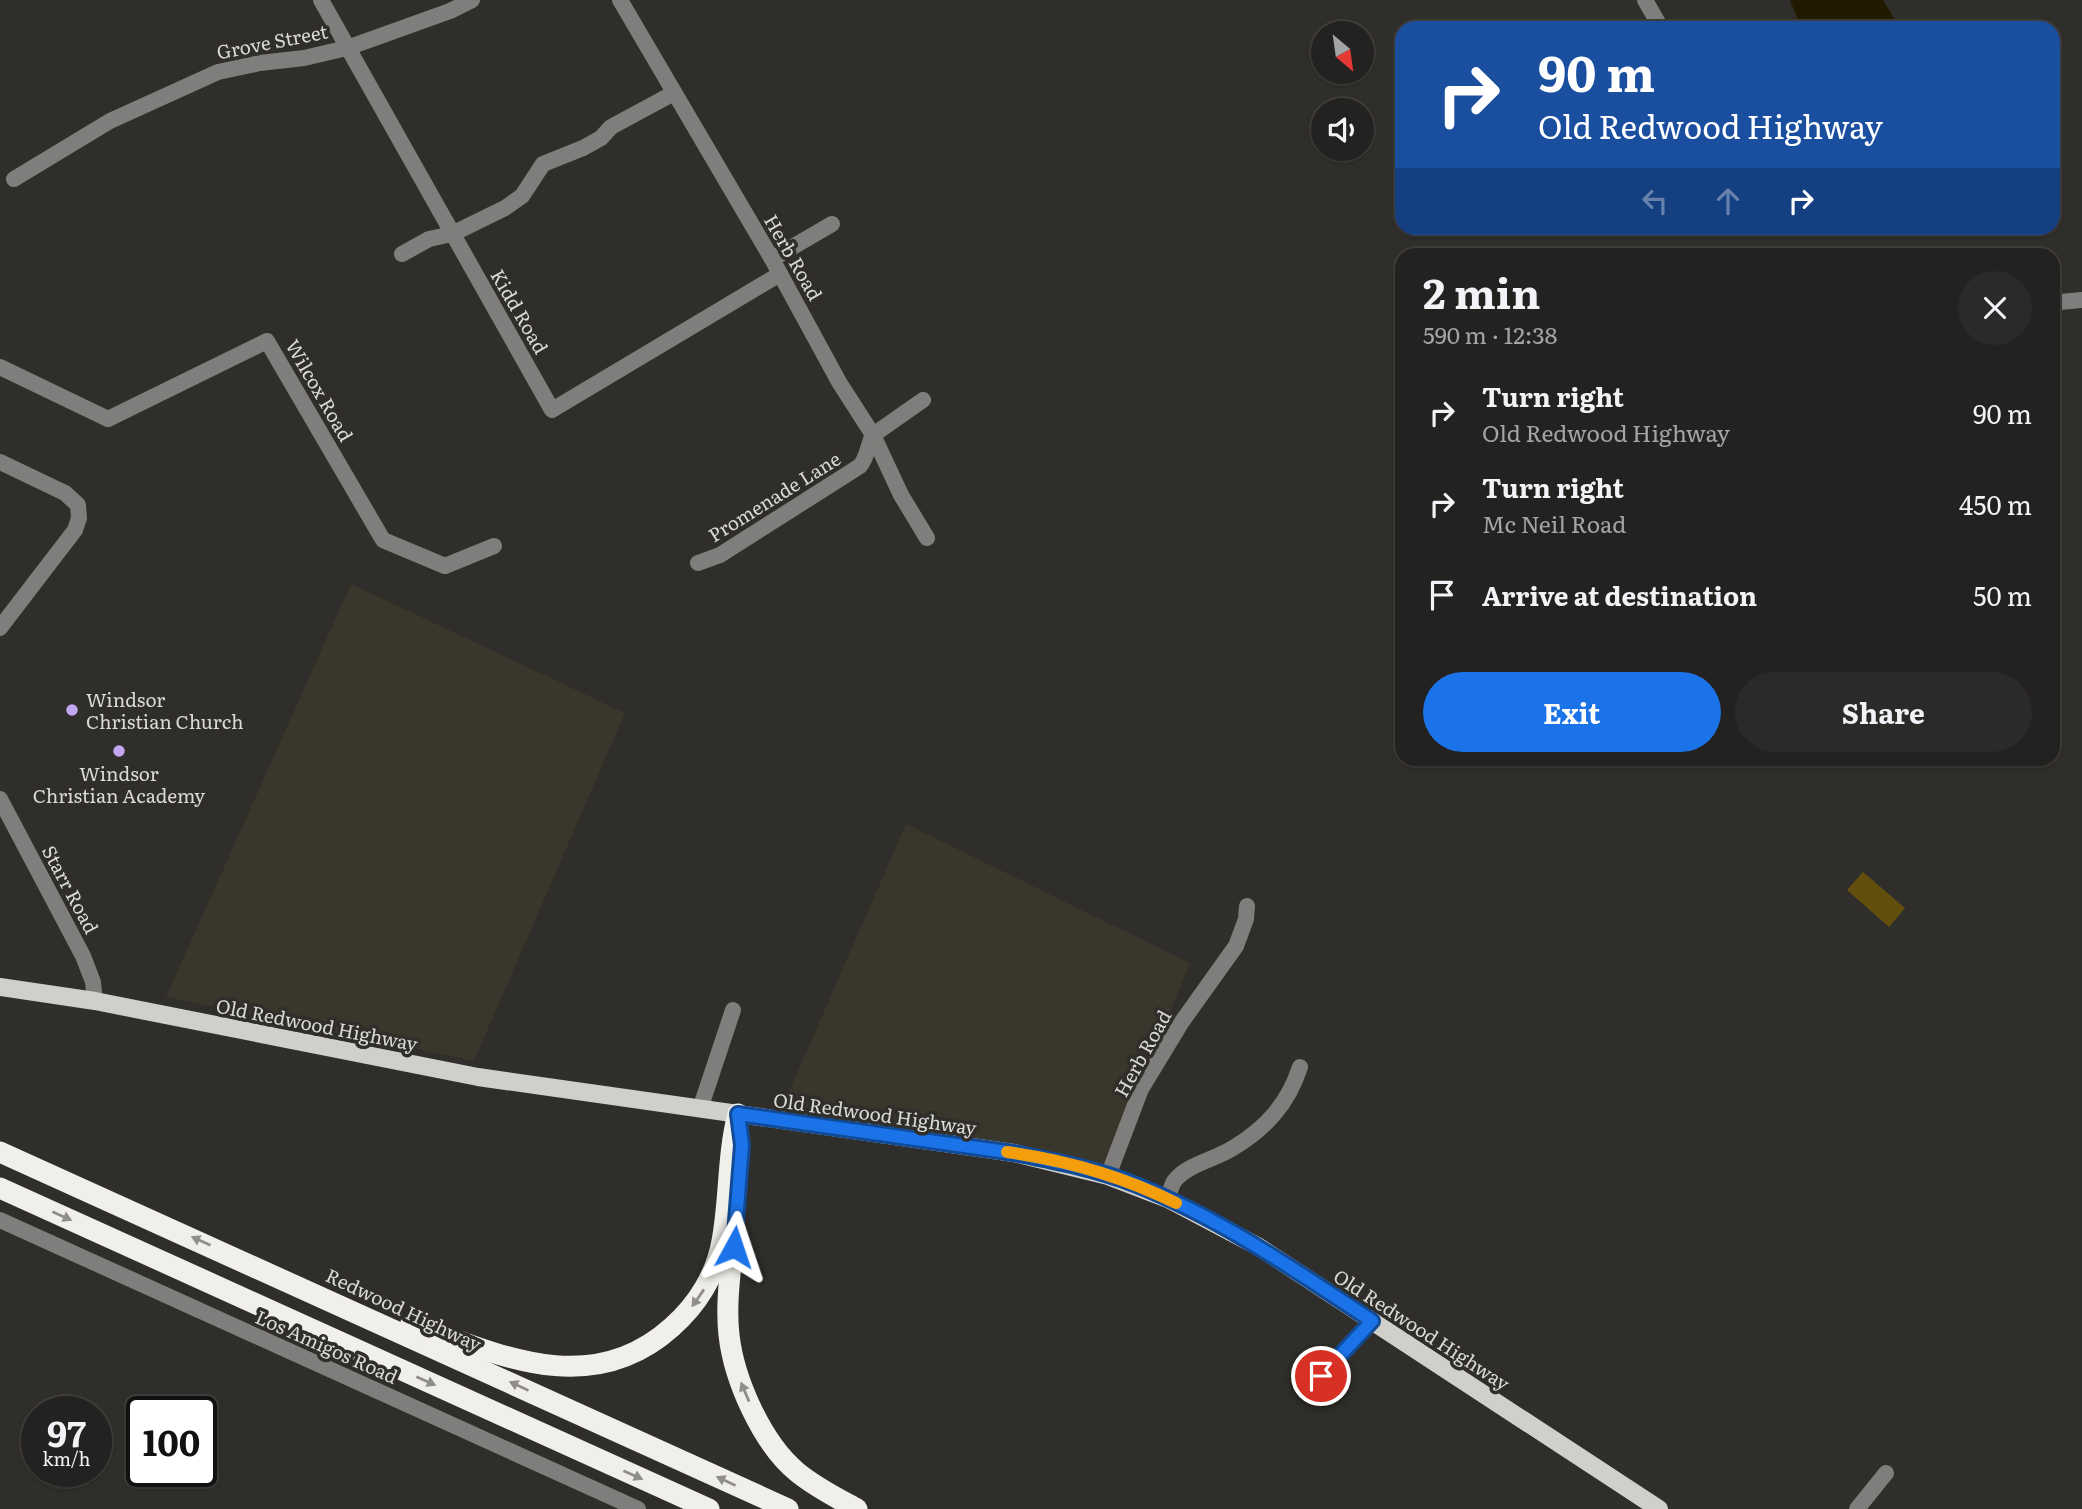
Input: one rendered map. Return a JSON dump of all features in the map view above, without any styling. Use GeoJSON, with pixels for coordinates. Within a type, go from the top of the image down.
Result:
{"type":"FeatureCollection","features":[{"type":"Feature","properties":{"kind":"highway"},"geometry":{"type":"LineString","coordinates":[[243,1260],[475,1347],[519,1359],[556,1367],[581,1368],[625,1359],[648,1346],[682,1318],[698,1299],[711,1276],[722,1242],[730,1142],[738,1114]]}},
{"type":"Feature","properties":{"kind":"highway"},"geometry":{"type":"LineString","coordinates":[[738,1114],[742,1145],[729,1297],[729,1334],[742,1386],[754,1412],[782,1457],[798,1473],[857,1509]]}},
{"type":"Feature","properties":{"kind":"highway","name":"Redwood Highway"},"geometry":{"type":"LineString","coordinates":[[0,1152],[788,1509]]}},
{"type":"Feature","properties":{"kind":"highway"},"geometry":{"type":"LineString","coordinates":[[0,1188],[709,1509]]}},
{"type":"Feature","properties":{"kind":"main road","name":"Old Redwood Highway"},"geometry":{"type":"LineString","coordinates":[[0,986],[94,1001],[478,1077],[1014,1153],[1108,1176],[1168,1199],[1259,1247],[1659,1509]]}},
{"type":"Feature","properties":{"kind":"street","name":"Kidd Road"},"geometry":{"type":"LineString","coordinates":[[321,0],[552,410],[780,274]]}},
{"type":"Feature","properties":{"kind":"street","name":"Grove Street"},"geometry":{"type":"LineString","coordinates":[[14,179],[110,121],[218,72],[347,48],[450,11],[472,0]]}},
{"type":"Feature","properties":{"kind":"street","name":"Herb Road"},"geometry":{"type":"LineString","coordinates":[[620,0],[772,259],[839,382],[873,435],[901,495],[927,538]]}},
{"type":"Feature","properties":{"kind":"street"},"geometry":{"type":"LineString","coordinates":[[1645,0],[1657,21]]}},
{"type":"Feature","properties":{"kind":"street"},"geometry":{"type":"LineString","coordinates":[[402,254],[429,239],[452,234],[505,208],[522,196],[543,164],[583,148],[601,138],[611,127],[674,93]]}},
{"type":"Feature","properties":{"kind":"street"},"geometry":{"type":"LineString","coordinates":[[772,259],[832,224]]}},
{"type":"Feature","properties":{"kind":"street"},"geometry":{"type":"LineString","coordinates":[[2060,302],[2082,300]]}},
{"type":"Feature","properties":{"kind":"street","name":"Wilcox Road"},"geometry":{"type":"LineString","coordinates":[[0,367],[108,419],[267,341],[383,540],[445,566],[494,546]]}},
{"type":"Feature","properties":{"kind":"street"},"geometry":{"type":"LineString","coordinates":[[873,435],[923,400]]}},
{"type":"Feature","properties":{"kind":"street","name":"Promenade Lane"},"geometry":{"type":"LineString","coordinates":[[698,563],[720,555],[860,466],[867,457],[868,444],[873,435]]}},
{"type":"Feature","properties":{"kind":"street"},"geometry":{"type":"LineString","coordinates":[[0,462],[65,493],[78,505],[79,518],[75,530],[0,628]]}},
{"type":"Feature","properties":{"kind":"street","name":"Starr Road"},"geometry":{"type":"LineString","coordinates":[[0,799],[83,956],[93,982],[94,1001]]}},
{"type":"Feature","properties":{"kind":"street","name":"Herb Road"},"geometry":{"type":"LineString","coordinates":[[1108,1176],[1141,1089],[1181,1024],[1236,946],[1246,919],[1247,906]]}},
{"type":"Feature","properties":{"kind":"street"},"geometry":{"type":"LineString","coordinates":[[700,1109],[733,1010]]}},
{"type":"Feature","properties":{"kind":"street"},"geometry":{"type":"LineString","coordinates":[[1168,1199],[1174,1180],[1185,1171],[1233,1149],[1278,1111],[1292,1090],[1300,1067]]}},
{"type":"Feature","properties":{"kind":"street","name":"Los Amigos Road"},"geometry":{"type":"LineString","coordinates":[[0,1220],[638,1509]]}},
{"type":"Feature","properties":{"kind":"street"},"geometry":{"type":"LineString","coordinates":[[1321,1376],[1372,1321]]}},
{"type":"Feature","properties":{"kind":"street"},"geometry":{"type":"LineString","coordinates":[[1857,1509],[1886,1473]]}},
{"type":"Feature","properties":{"kind":"shaded area"},"geometry":{"type":"Polygon","coordinates":[[[1790,0],[1883,0],[1896,21],[1798,21],[1790,0]]]}},
{"type":"Feature","properties":{"kind":"shaded area"},"geometry":{"type":"Polygon","coordinates":[[[351,584],[625,713],[474,1061],[166,997],[351,584]]]}},
{"type":"Feature","properties":{"kind":"shaded area"},"geometry":{"type":"Polygon","coordinates":[[[906,824],[1190,963],[1105,1169],[784,1103],[906,824]]]}},
{"type":"Feature","properties":{"kind":"shaded area"},"geometry":{"type":"Polygon","coordinates":[[[1863,872],[1905,908],[1889,927],[1847,890],[1863,872]]]}},
{"type":"Feature","properties":{"kind":"slow traffic"},"geometry":{"type":"LineString","coordinates":[[1007,1152],[1055,1161],[1132,1183],[1176,1203]]}},
{"type":"Feature","properties":{"kind":"place","name":"Windsor Christian Church"},"geometry":{"type":"Point","coordinates":[72,710]}},
{"type":"Feature","properties":{"kind":"place","name":"Windsor Christian Academy"},"geometry":{"type":"Point","coordinates":[119,751]}},
{"type":"Feature","properties":{"kind":"route"},"geometry":{"type":"LineString","coordinates":[[734,1247],[742,1145],[738,1114],[1055,1161],[1132,1183],[1215,1222],[1259,1247],[1372,1321],[1321,1376]]}}]}
